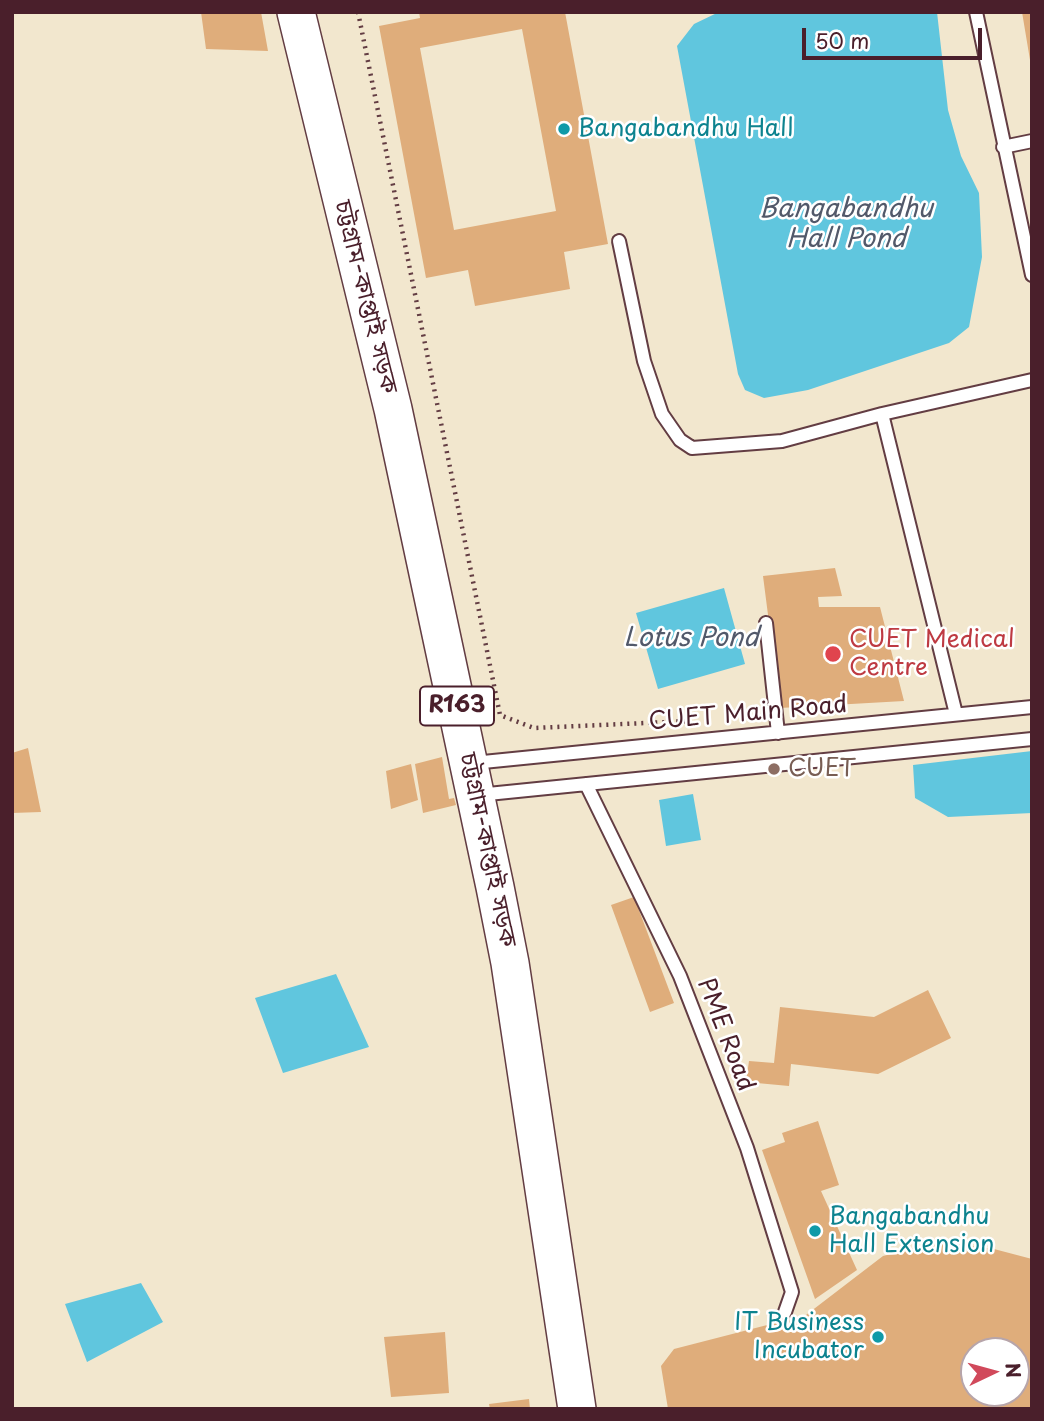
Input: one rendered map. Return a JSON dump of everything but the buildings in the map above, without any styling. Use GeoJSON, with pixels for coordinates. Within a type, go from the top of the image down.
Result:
{"type":"FeatureCollection","features":[{"type":"Feature","properties":{"kind":"main road","name":"চট্টগ্রাম-কাপ্তাই সড়ক"},"geometry":{"type":"LineString","coordinates":[[296,12],[393,409],[510,963],[576,1409]]}},
{"type":"Feature","properties":{"kind":"lane"},"geometry":{"type":"LineString","coordinates":[[976,12],[1032,275]]}},
{"type":"Feature","properties":{"kind":"lane"},"geometry":{"type":"LineString","coordinates":[[1003,147],[1032,141]]}},
{"type":"Feature","properties":{"kind":"lane"},"geometry":{"type":"LineString","coordinates":[[619,241],[644,361],[662,414],[680,440],[692,448],[782,441],[882,414],[1032,380]]}},
{"type":"Feature","properties":{"kind":"lane"},"geometry":{"type":"LineString","coordinates":[[882,414],[956,714]]}},
{"type":"Feature","properties":{"kind":"lane"},"geometry":{"type":"LineString","coordinates":[[765,623],[778,733]]}},
{"type":"Feature","properties":{"kind":"lane","name":"CUET Main Road"},"geometry":{"type":"LineString","coordinates":[[472,779],[778,733],[1032,707]]}},
{"type":"Feature","properties":{"kind":"lane"},"geometry":{"type":"LineString","coordinates":[[472,779],[586,784],[1032,739]]}},
{"type":"Feature","properties":{"kind":"lane","name":"PME Road"},"geometry":{"type":"LineString","coordinates":[[586,784],[680,976],[747,1148],[792,1292],[785,1312]]}},
{"type":"Feature","properties":{"kind":"path"},"geometry":{"type":"LineString","coordinates":[[358,12],[500,715],[534,728],[604,726]]}},
{"type":"Feature","properties":{"kind":"water","name":"Bangabandhu Hall Pond"},"geometry":{"type":"Polygon","coordinates":[[[719,12],[937,12],[948,110],[961,156],[979,193],[982,257],[969,327],[949,343],[808,390],[764,398],[745,390],[738,374],[677,46],[694,24],[719,12]]]}},
{"type":"Feature","properties":{"kind":"water","name":"Lotus Pond"},"geometry":{"type":"Polygon","coordinates":[[[724,588],[745,664],[658,689],[636,613],[724,588]]]}},
{"type":"Feature","properties":{"kind":"water"},"geometry":{"type":"Polygon","coordinates":[[[1032,751],[1032,813],[948,817],[915,798],[913,765],[1032,751]]]}},
{"type":"Feature","properties":{"kind":"water"},"geometry":{"type":"Polygon","coordinates":[[[693,794],[701,840],[666,846],[659,800],[693,794]]]}},
{"type":"Feature","properties":{"kind":"water"},"geometry":{"type":"Polygon","coordinates":[[[336,974],[369,1047],[283,1073],[255,998],[336,974]]]}},
{"type":"Feature","properties":{"kind":"water"},"geometry":{"type":"Polygon","coordinates":[[[141,1283],[163,1322],[87,1362],[65,1304],[141,1283]]]}},
{"type":"Feature","properties":{"kind":"place","name":"Bangabandhu Hall"},"geometry":{"type":"Point","coordinates":[564,129]}},
{"type":"Feature","properties":{"kind":"place","name":"CUET Medical Centre"},"geometry":{"type":"Point","coordinates":[833,654]}},
{"type":"Feature","properties":{"kind":"place","name":"CUET"},"geometry":{"type":"Point","coordinates":[774,769]}},
{"type":"Feature","properties":{"kind":"place","name":"Bangabandhu Hall Extension"},"geometry":{"type":"Point","coordinates":[815,1231]}},
{"type":"Feature","properties":{"kind":"place","name":"IT Business Incubator"},"geometry":{"type":"Point","coordinates":[878,1337]}}]}
